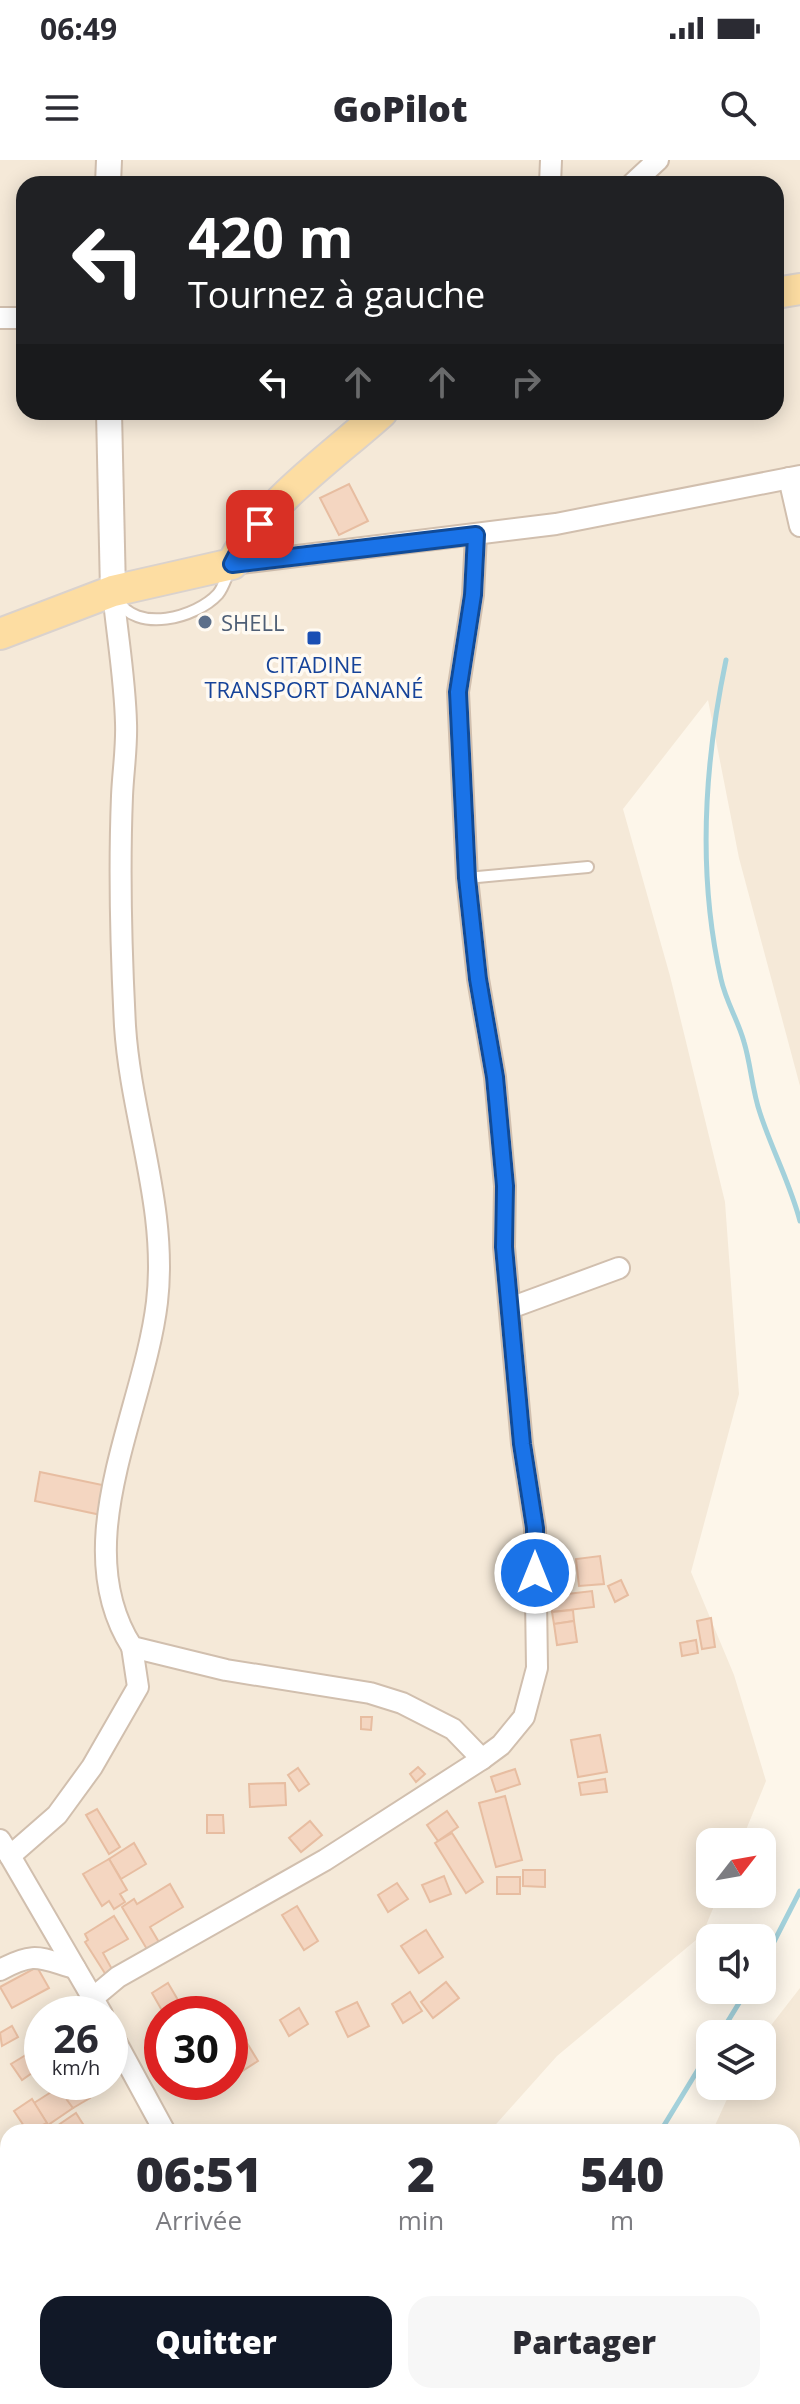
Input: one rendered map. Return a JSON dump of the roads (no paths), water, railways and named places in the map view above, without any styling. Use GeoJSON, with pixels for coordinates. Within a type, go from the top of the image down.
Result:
{"type":"FeatureCollection","features":[{"type":"Feature","properties":{"kind":"main road"},"geometry":{"type":"LineString","coordinates":[[0,634],[113,591],[232,564],[245,539],[274,509],[373,420]]}},
{"type":"Feature","properties":{"kind":"street"},"geometry":{"type":"LineString","coordinates":[[641,176],[658,160]]}},
{"type":"Feature","properties":{"kind":"street"},"geometry":{"type":"LineString","coordinates":[[92,1996],[5,1848],[57,1815],[92,1767],[138,1687],[132,1647],[111,1607],[104,1558],[107,1523],[134,1401],[146,1364],[157,1300],[159,1235],[126,1029],[122,797],[126,724],[113,591],[109,420]]}},
{"type":"Feature","properties":{"kind":"street"},"geometry":{"type":"LineString","coordinates":[[232,564],[556,524],[795,477],[800,526]]}},
{"type":"Feature","properties":{"kind":"street"},"geometry":{"type":"LineString","coordinates":[[105,1996],[118,1977],[325,1860],[501,1745],[524,1717],[537,1668],[535,1528],[522,1444],[495,1077],[478,979],[467,878],[458,692],[473,595],[476,535]]}},
{"type":"Feature","properties":{"kind":"street"},"geometry":{"type":"LineString","coordinates":[[510,1308],[619,1268]]}},
{"type":"Feature","properties":{"kind":"street"},"geometry":{"type":"LineString","coordinates":[[132,1647],[226,1670],[370,1693],[402,1703],[453,1729],[482,1759]]}},
{"type":"Feature","properties":{"kind":"street"},"geometry":{"type":"LineString","coordinates":[[0,1970],[20,1959],[41,1956],[75,1968]]}},
{"type":"Feature","properties":{"kind":"street"},"geometry":{"type":"LineString","coordinates":[[128,2064],[161,2124]]}},
{"type":"Feature","properties":{"kind":"lane"},"geometry":{"type":"LineString","coordinates":[[467,878],[588,867]]}},
{"type":"Feature","properties":{"kind":"waterway"},"geometry":{"type":"LineString","coordinates":[[726,660],[713,739],[706,819],[713,939],[723,987],[746,1051],[757,1104],[800,1221]]}},
{"type":"Feature","properties":{"kind":"waterway"},"geometry":{"type":"LineString","coordinates":[[776,1938],[800,1891]]}},
{"type":"Feature","properties":{"kind":"waterway"},"geometry":{"type":"LineString","coordinates":[[729,2020],[738,2004]]}},
{"type":"Feature","properties":{"kind":"waterway"},"geometry":{"type":"LineString","coordinates":[[665,2124],[696,2073]]}},
{"type":"Feature","properties":{"kind":"place","name":"SHELL"},"geometry":{"type":"Point","coordinates":[205,622]}},
{"type":"Feature","properties":{"kind":"place","name":"CITADINE TRANSPORT DANANÉ"},"geometry":{"type":"Point","coordinates":[314,638]}}]}
